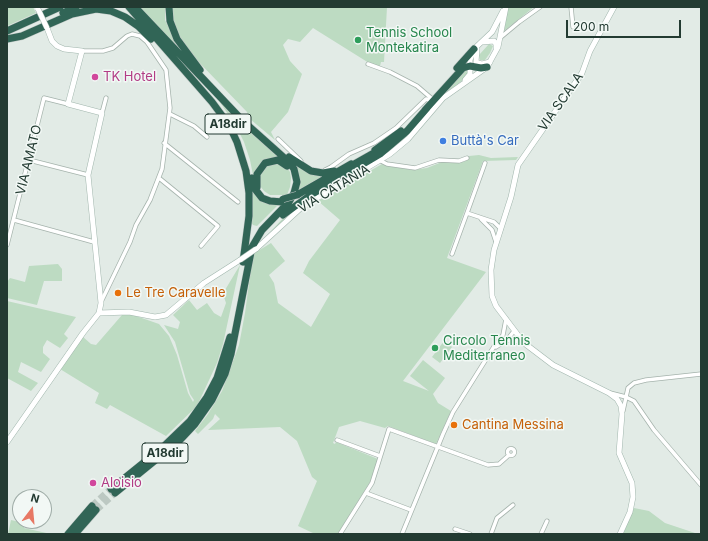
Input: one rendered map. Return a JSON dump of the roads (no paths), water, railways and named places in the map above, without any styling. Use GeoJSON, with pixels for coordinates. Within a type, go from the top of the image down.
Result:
{"type":"FeatureCollection","features":[{"type":"Feature","properties":{"kind":"highway"},"geometry":{"type":"LineString","coordinates":[[7,39],[76,7]]}},
{"type":"Feature","properties":{"kind":"highway","name":"A18dir"},"geometry":{"type":"LineString","coordinates":[[129,7],[212,102],[228,125],[240,149],[249,185],[249,216],[242,272],[227,348],[220,372],[207,397],[190,421],[175,437],[113,491],[170,448],[201,417],[212,400],[225,374],[237,328],[245,274],[252,247],[262,230],[292,198],[297,178],[290,162],[230,107],[135,7]]}},
{"type":"Feature","properties":{"kind":"highway"},"geometry":{"type":"LineString","coordinates":[[169,7],[170,21],[177,39],[230,107]]}},
{"type":"Feature","properties":{"kind":"highway"},"geometry":{"type":"LineString","coordinates":[[7,31],[58,8]]}},
{"type":"Feature","properties":{"kind":"highway"},"geometry":{"type":"LineString","coordinates":[[7,39],[22,36],[85,10],[101,9],[120,14],[143,31],[228,125]]}},
{"type":"Feature","properties":{"kind":"highway"},"geometry":{"type":"LineString","coordinates":[[138,16],[215,99],[230,120],[244,147],[253,184],[257,192],[270,201],[283,201],[296,197],[387,144],[403,132],[427,108]]}},
{"type":"Feature","properties":{"kind":"highway"},"geometry":{"type":"LineString","coordinates":[[296,197],[400,132],[478,45]]}},
{"type":"Feature","properties":{"kind":"highway"},"geometry":{"type":"LineString","coordinates":[[237,328],[252,253],[262,236],[283,215],[297,204],[385,150],[410,128],[460,70],[470,66],[481,68],[490,62]]}},
{"type":"Feature","properties":{"kind":"highway"},"geometry":{"type":"LineString","coordinates":[[196,72],[303,168],[319,173],[327,173],[359,159]]}},
{"type":"Feature","properties":{"kind":"highway"},"geometry":{"type":"LineString","coordinates":[[242,272],[253,236],[284,201],[292,185],[292,174],[287,165],[278,160],[268,162],[258,171],[256,181],[258,188],[268,198],[283,201]]}},
{"type":"Feature","properties":{"kind":"highway"},"geometry":{"type":"LineString","coordinates":[[68,534],[94,508],[75,534]]}},
{"type":"Feature","properties":{"kind":"main road"},"geometry":{"type":"LineString","coordinates":[[490,62],[501,38],[505,7]]}},
{"type":"Feature","properties":{"kind":"main road"},"geometry":{"type":"LineString","coordinates":[[452,91],[469,76],[470,60],[478,45],[497,24],[505,7]]}},
{"type":"Feature","properties":{"kind":"main road","name":"VIA SCALA"},"geometry":{"type":"LineString","coordinates":[[614,7],[590,51],[582,73],[522,157],[516,172],[506,215],[496,242],[491,263],[492,296],[496,306],[524,343],[553,365],[609,392],[622,403]]}},
{"type":"Feature","properties":{"kind":"main road"},"geometry":{"type":"LineString","coordinates":[[7,442],[83,333],[99,313],[101,303],[88,174],[102,113],[68,104],[82,51],[64,49],[57,46],[52,41],[38,8]]}},
{"type":"Feature","properties":{"kind":"main road"},"geometry":{"type":"LineString","coordinates":[[478,45],[492,40],[495,42],[496,48],[490,62]]}},
{"type":"Feature","properties":{"kind":"main road"},"geometry":{"type":"LineString","coordinates":[[478,45],[475,57],[476,62],[482,64],[490,62]]}},
{"type":"Feature","properties":{"kind":"main road","name":"VIA CATANIA"},"geometry":{"type":"LineString","coordinates":[[99,313],[129,312],[155,317],[166,315],[204,283],[256,249],[302,207],[381,160],[408,139],[439,103],[452,91],[490,62]]}},
{"type":"Feature","properties":{"kind":"main road"},"geometry":{"type":"LineString","coordinates":[[620,534],[630,512],[633,497],[632,483],[619,453],[622,403]]}},
{"type":"Feature","properties":{"kind":"street"},"geometry":{"type":"LineString","coordinates":[[501,38],[519,22],[540,7]]}},
{"type":"Feature","properties":{"kind":"street"},"geometry":{"type":"LineString","coordinates":[[571,7],[573,27]]}},
{"type":"Feature","properties":{"kind":"street"},"geometry":{"type":"LineString","coordinates":[[82,51],[103,51],[113,48],[127,36],[132,34],[140,36],[147,42],[166,70],[170,114],[164,143],[163,164],[159,178],[101,303]]}},
{"type":"Feature","properties":{"kind":"street"},"geometry":{"type":"LineString","coordinates":[[368,64],[390,72],[417,86],[430,99]]}},
{"type":"Feature","properties":{"kind":"street","name":"VIA AMATO"},"geometry":{"type":"LineString","coordinates":[[7,245],[44,98],[68,104]]}},
{"type":"Feature","properties":{"kind":"street"},"geometry":{"type":"LineString","coordinates":[[102,113],[106,98]]}},
{"type":"Feature","properties":{"kind":"street","name":"VIA CATANIA"},"geometry":{"type":"LineString","coordinates":[[278,139],[306,165],[318,170],[325,170],[331,168],[349,154],[374,143],[396,128],[426,99],[430,99]]}},
{"type":"Feature","properties":{"kind":"street"},"geometry":{"type":"LineString","coordinates":[[170,114],[194,126],[207,137]]}},
{"type":"Feature","properties":{"kind":"street"},"geometry":{"type":"LineString","coordinates":[[164,143],[238,202]]}},
{"type":"Feature","properties":{"kind":"street"},"geometry":{"type":"LineString","coordinates":[[381,160],[387,164],[415,168],[439,160],[458,161],[467,158]]}},
{"type":"Feature","properties":{"kind":"street"},"geometry":{"type":"LineString","coordinates":[[29,160],[88,174]]}},
{"type":"Feature","properties":{"kind":"street"},"geometry":{"type":"LineString","coordinates":[[452,254],[485,163]]}},
{"type":"Feature","properties":{"kind":"street"},"geometry":{"type":"LineString","coordinates":[[159,178],[218,226],[201,246]]}},
{"type":"Feature","properties":{"kind":"street"},"geometry":{"type":"LineString","coordinates":[[467,214],[494,222],[501,229]]}},
{"type":"Feature","properties":{"kind":"street"},"geometry":{"type":"LineString","coordinates":[[494,222],[501,220],[506,215]]}},
{"type":"Feature","properties":{"kind":"street"},"geometry":{"type":"LineString","coordinates":[[481,218],[495,234],[496,242]]}},
{"type":"Feature","properties":{"kind":"street"},"geometry":{"type":"LineString","coordinates":[[14,220],[94,242]]}},
{"type":"Feature","properties":{"kind":"street"},"geometry":{"type":"LineString","coordinates":[[490,228],[501,229]]}},
{"type":"Feature","properties":{"kind":"street"},"geometry":{"type":"LineString","coordinates":[[402,534],[437,447],[453,412],[503,335],[506,319]]}},
{"type":"Feature","properties":{"kind":"street"},"geometry":{"type":"LineString","coordinates":[[503,335],[514,331]]}},
{"type":"Feature","properties":{"kind":"street"},"geometry":{"type":"LineString","coordinates":[[492,351],[498,345],[507,340],[514,331]]}},
{"type":"Feature","properties":{"kind":"street"},"geometry":{"type":"LineString","coordinates":[[507,340],[524,343]]}},
{"type":"Feature","properties":{"kind":"street"},"geometry":{"type":"LineString","coordinates":[[622,403],[626,397],[628,388],[639,381],[701,374]]}},
{"type":"Feature","properties":{"kind":"street"},"geometry":{"type":"LineString","coordinates":[[609,392],[626,397],[634,402],[654,430],[701,485]]}},
{"type":"Feature","properties":{"kind":"street"},"geometry":{"type":"LineString","coordinates":[[622,403],[634,402]]}},
{"type":"Feature","properties":{"kind":"street"},"geometry":{"type":"LineString","coordinates":[[340,534],[374,479],[389,429],[492,466],[499,464],[509,455]]}},
{"type":"Feature","properties":{"kind":"street"},"geometry":{"type":"LineString","coordinates":[[337,440],[380,456]]}},
{"type":"Feature","properties":{"kind":"street"},"geometry":{"type":"LineString","coordinates":[[366,492],[412,510]]}},
{"type":"Feature","properties":{"kind":"street"},"geometry":{"type":"LineString","coordinates":[[491,534],[497,518],[513,505]]}},
{"type":"Feature","properties":{"kind":"street"},"geometry":{"type":"LineString","coordinates":[[542,534],[547,521]]}},
{"type":"Feature","properties":{"kind":"street"},"geometry":{"type":"LineString","coordinates":[[455,529],[470,534]]}},
{"type":"Feature","properties":{"kind":"tunnel"},"geometry":{"type":"LineString","coordinates":[[92,506],[111,489]]}},
{"type":"Feature","properties":{"kind":"tunnel"},"geometry":{"type":"LineString","coordinates":[[96,510],[115,493]]}},
{"type":"Feature","properties":{"kind":"place","name":"Tennis School Montekatira"},"geometry":{"type":"Point","coordinates":[358,40]}},
{"type":"Feature","properties":{"kind":"place","name":"TK Hotel"},"geometry":{"type":"Point","coordinates":[95,77]}},
{"type":"Feature","properties":{"kind":"place","name":"Buttà's Car"},"geometry":{"type":"Point","coordinates":[443,141]}},
{"type":"Feature","properties":{"kind":"place","name":"Le Tre Caravelle"},"geometry":{"type":"Point","coordinates":[118,293]}},
{"type":"Feature","properties":{"kind":"place","name":"Circolo Tennis Mediterraneo"},"geometry":{"type":"Point","coordinates":[435,348]}},
{"type":"Feature","properties":{"kind":"place","name":"Cantina Messina"},"geometry":{"type":"Point","coordinates":[454,425]}},
{"type":"Feature","properties":{"kind":"place","name":"Aloisio"},"geometry":{"type":"Point","coordinates":[93,483]}}]}
